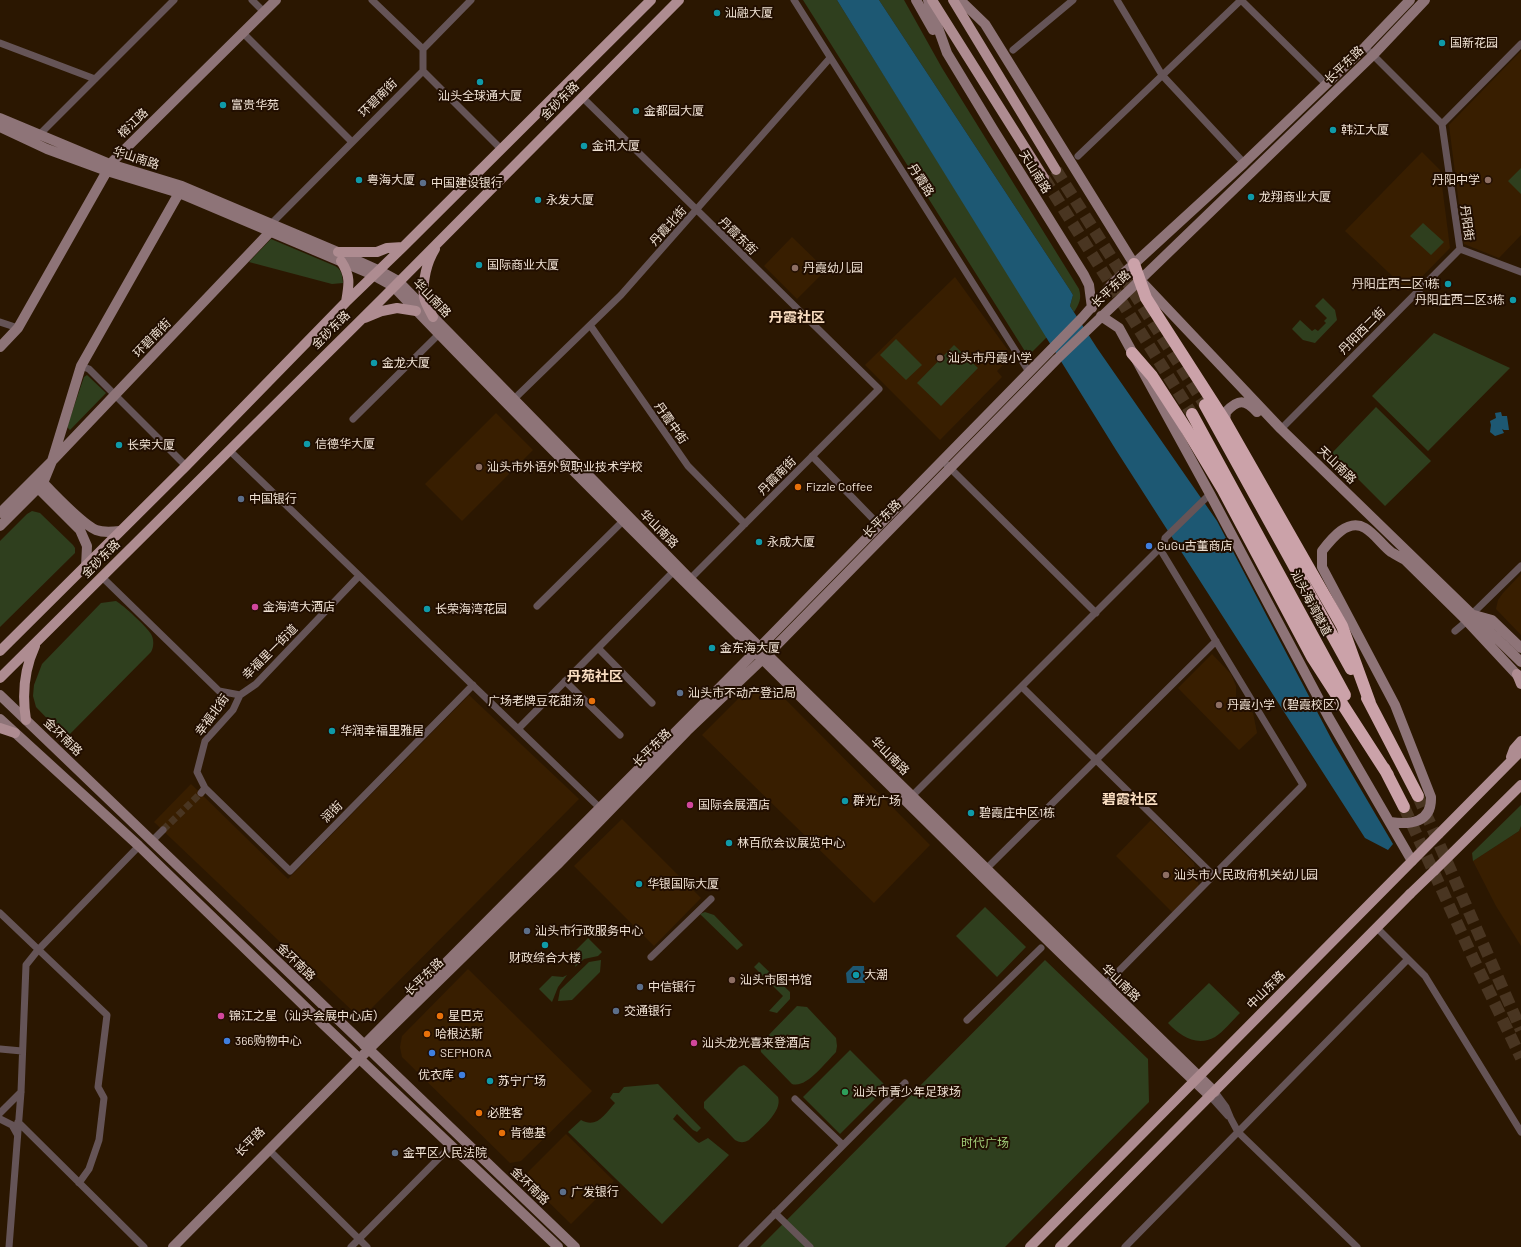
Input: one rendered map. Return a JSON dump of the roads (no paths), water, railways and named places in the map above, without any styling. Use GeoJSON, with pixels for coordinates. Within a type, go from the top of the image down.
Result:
{"type":"FeatureCollection","features":[{"type":"Feature","properties":{"kind":"highway"},"geometry":{"type":"LineString","coordinates":[[1134,264],[1146,298],[1225,421],[1342,626],[1370,703]]}},
{"type":"Feature","properties":{"kind":"highway"},"geometry":{"type":"LineString","coordinates":[[1132,353],[1152,376],[1219,483],[1312,657],[1388,775]]}},
{"type":"Feature","properties":{"kind":"highway","name":"汕头海湾隧道"},"geometry":{"type":"LineString","coordinates":[[1205,405],[1370,703],[1418,796]]}},
{"type":"Feature","properties":{"kind":"highway","name":"汕头海湾隧道"},"geometry":{"type":"LineString","coordinates":[[1192,414],[1404,807]]}},
{"type":"Feature","properties":{"kind":"main road","name":"金砂东路"},"geometry":{"type":"LineString","coordinates":[[0,651],[86,567],[346,302],[651,0]]}},
{"type":"Feature","properties":{"kind":"main road","name":"金砂东路"},"geometry":{"type":"LineString","coordinates":[[0,678],[679,0]]}},
{"type":"Feature","properties":{"kind":"main road","name":"天山南路"},"geometry":{"type":"LineString","coordinates":[[932,0],[1044,178]]}},
{"type":"Feature","properties":{"kind":"main road","name":"天山南路"},"geometry":{"type":"LineString","coordinates":[[953,0],[1056,170]]}},
{"type":"Feature","properties":{"kind":"main road"},"geometry":{"type":"LineString","coordinates":[[433,317],[424,298],[424,285],[432,253],[442,238]]}},
{"type":"Feature","properties":{"kind":"main road"},"geometry":{"type":"LineString","coordinates":[[346,302],[349,279],[347,269],[339,256],[377,252],[387,248],[403,247]]}},
{"type":"Feature","properties":{"kind":"main road"},"geometry":{"type":"LineString","coordinates":[[357,323],[382,311],[397,308],[416,310]]}},
{"type":"Feature","properties":{"kind":"main road"},"geometry":{"type":"LineString","coordinates":[[0,640],[20,631]]}},
{"type":"Feature","properties":{"kind":"main road"},"geometry":{"type":"LineString","coordinates":[[26,720],[24,686],[30,657],[37,641]]}},
{"type":"Feature","properties":{"kind":"main road"},"geometry":{"type":"LineString","coordinates":[[0,728],[15,733]]}},
{"type":"Feature","properties":{"kind":"main road"},"geometry":{"type":"LineString","coordinates":[[1509,763],[1514,749],[1521,741]]}},
{"type":"Feature","properties":{"kind":"main road","name":"中山东路"},"geometry":{"type":"LineString","coordinates":[[1030,1247],[1521,751]]}},
{"type":"Feature","properties":{"kind":"main road"},"geometry":{"type":"LineString","coordinates":[[1060,1247],[1376,927],[1521,785]]}},
{"type":"Feature","properties":{"kind":"street"},"geometry":{"type":"LineString","coordinates":[[39,135],[174,0]]}},
{"type":"Feature","properties":{"kind":"street"},"geometry":{"type":"LineString","coordinates":[[252,0],[264,12]]}},
{"type":"Feature","properties":{"kind":"street","name":"榕江路"},"geometry":{"type":"LineString","coordinates":[[0,347],[18,328],[108,167],[276,0]]}},
{"type":"Feature","properties":{"kind":"street"},"geometry":{"type":"LineString","coordinates":[[372,0],[423,49]]}},
{"type":"Feature","properties":{"kind":"street"},"geometry":{"type":"LineString","coordinates":[[471,0],[423,49],[423,71],[501,149]]}},
{"type":"Feature","properties":{"kind":"street","name":"丹霞路"},"geometry":{"type":"LineString","coordinates":[[794,0],[1029,372]]}},
{"type":"Feature","properties":{"kind":"street","name":"天山南路"},"geometry":{"type":"LineString","coordinates":[[916,0],[992,129],[1084,275],[1089,284],[1092,308]]}},
{"type":"Feature","properties":{"kind":"street","name":"天山南路"},"geometry":{"type":"LineString","coordinates":[[928,0],[946,53]]}},
{"type":"Feature","properties":{"kind":"street"},"geometry":{"type":"LineString","coordinates":[[960,0],[985,24]]}},
{"type":"Feature","properties":{"kind":"street"},"geometry":{"type":"LineString","coordinates":[[970,0],[1134,264]]}},
{"type":"Feature","properties":{"kind":"street"},"geometry":{"type":"LineString","coordinates":[[1013,50],[1073,0]]}},
{"type":"Feature","properties":{"kind":"street"},"geometry":{"type":"LineString","coordinates":[[1117,0],[1162,75],[1244,163]]}},
{"type":"Feature","properties":{"kind":"street"},"geometry":{"type":"LineString","coordinates":[[1078,156],[1241,0],[1326,84]]}},
{"type":"Feature","properties":{"kind":"street","name":"长平东路"},"geometry":{"type":"LineString","coordinates":[[366,1047],[557,865],[761,653],[879,525],[947,464],[1029,372],[1092,308],[1104,292],[1244,163],[1365,47],[1410,0]]}},
{"type":"Feature","properties":{"kind":"street","name":"长平东路"},"geometry":{"type":"LineString","coordinates":[[357,1057],[600,808],[761,653],[947,464],[1140,280],[1373,54],[1425,0]]}},
{"type":"Feature","properties":{"kind":"street"},"geometry":{"type":"LineString","coordinates":[[244,33],[352,142]]}},
{"type":"Feature","properties":{"kind":"street"},"geometry":{"type":"LineString","coordinates":[[0,43],[95,79]]}},
{"type":"Feature","properties":{"kind":"street"},"geometry":{"type":"LineString","coordinates":[[1365,47],[1442,124],[1521,44]]}},
{"type":"Feature","properties":{"kind":"street","name":"丹霞北街"},"geometry":{"type":"LineString","coordinates":[[513,400],[622,295],[830,58]]}},
{"type":"Feature","properties":{"kind":"street","name":"环碧南街"},"geometry":{"type":"LineString","coordinates":[[0,526],[37,483],[52,461],[270,228],[352,142],[423,71]]}},
{"type":"Feature","properties":{"kind":"street","name":"丹霞东街"},"geometry":{"type":"LineString","coordinates":[[582,97],[696,211],[879,389]]}},
{"type":"Feature","properties":{"kind":"street","name":"华山南路"},"geometry":{"type":"LineString","coordinates":[[0,118],[108,167],[270,228],[339,256],[396,284],[433,317],[761,653],[1048,941],[1196,1078]]}},
{"type":"Feature","properties":{"kind":"street","name":"丹阳街"},"geometry":{"type":"LineString","coordinates":[[1442,124],[1460,249],[1521,272]]}},
{"type":"Feature","properties":{"kind":"street","name":"华山南路"},"geometry":{"type":"LineString","coordinates":[[0,127],[47,148],[108,167],[182,186],[270,228]]}},
{"type":"Feature","properties":{"kind":"street"},"geometry":{"type":"LineString","coordinates":[[52,461],[81,366],[179,194]]}},
{"type":"Feature","properties":{"kind":"street","name":"丹阳西二街"},"geometry":{"type":"LineString","coordinates":[[1281,428],[1460,249]]}},
{"type":"Feature","properties":{"kind":"street","name":"天山南路"},"geometry":{"type":"LineString","coordinates":[[1140,280],[1281,428],[1469,618],[1520,679]]}},
{"type":"Feature","properties":{"kind":"street","name":"华山南路"},"geometry":{"type":"LineString","coordinates":[[396,284],[416,310],[439,334],[673,572],[912,796],[1105,985],[1212,1094]]}},
{"type":"Feature","properties":{"kind":"street"},"geometry":{"type":"LineString","coordinates":[[1101,316],[1119,328],[1208,496],[1329,718],[1412,861]]}},
{"type":"Feature","properties":{"kind":"street"},"geometry":{"type":"LineString","coordinates":[[0,322],[18,328]]}},
{"type":"Feature","properties":{"kind":"street","name":"丹霞中街"},"geometry":{"type":"LineString","coordinates":[[590,325],[688,466],[745,524]]}},
{"type":"Feature","properties":{"kind":"street"},"geometry":{"type":"LineString","coordinates":[[353,419],[439,334]]}},
{"type":"Feature","properties":{"kind":"street"},"geometry":{"type":"LineString","coordinates":[[81,366],[88,369],[186,466]]}},
{"type":"Feature","properties":{"kind":"street","name":"丹霞南街"},"geometry":{"type":"LineString","coordinates":[[690,579],[879,389]]}},
{"type":"Feature","properties":{"kind":"street","name":"天山南路"},"geometry":{"type":"LineString","coordinates":[[1225,421],[1226,412],[1237,402],[1243,402],[1252,406],[1407,561],[1469,618],[1521,662]]}},
{"type":"Feature","properties":{"kind":"street"},"geometry":{"type":"LineString","coordinates":[[229,450],[600,808]]}},
{"type":"Feature","properties":{"kind":"street"},"geometry":{"type":"LineString","coordinates":[[812,456],[879,525]]}},
{"type":"Feature","properties":{"kind":"street"},"geometry":{"type":"LineString","coordinates":[[947,464],[1096,613]]}},
{"type":"Feature","properties":{"kind":"street"},"geometry":{"type":"LineString","coordinates":[[37,483],[85,523],[96,530],[104,532],[120,531]]}},
{"type":"Feature","properties":{"kind":"street"},"geometry":{"type":"LineString","coordinates":[[37,483],[80,530],[87,546],[86,567]]}},
{"type":"Feature","properties":{"kind":"street","name":"环碧南街"},"geometry":{"type":"LineString","coordinates":[[0,513],[37,483]]}},
{"type":"Feature","properties":{"kind":"street"},"geometry":{"type":"LineString","coordinates":[[912,796],[1160,549],[1164,544],[1165,538],[1208,496]]}},
{"type":"Feature","properties":{"kind":"street"},"geometry":{"type":"LineString","coordinates":[[537,606],[623,521]]}},
{"type":"Feature","properties":{"kind":"street"},"geometry":{"type":"LineString","coordinates":[[1390,822],[1405,824],[1418,821],[1427,814],[1431,807],[1431,797],[1395,705],[1322,567],[1322,551],[1338,533],[1350,526],[1358,526],[1366,529],[1391,552],[1407,561]]}},
{"type":"Feature","properties":{"kind":"street"},"geometry":{"type":"LineString","coordinates":[[1105,985],[1303,785],[1160,549]]}},
{"type":"Feature","properties":{"kind":"street"},"geometry":{"type":"LineString","coordinates":[[1455,631],[1521,566]]}},
{"type":"Feature","properties":{"kind":"street"},"geometry":{"type":"LineString","coordinates":[[518,729],[673,572]]}},
{"type":"Feature","properties":{"kind":"street","name":"幸福里一街道"},"geometry":{"type":"LineString","coordinates":[[102,577],[219,691],[240,695],[256,684],[359,576]]}},
{"type":"Feature","properties":{"kind":"street"},"geometry":{"type":"LineString","coordinates":[[1469,618],[1492,620],[1521,648]]}},
{"type":"Feature","properties":{"kind":"street"},"geometry":{"type":"LineString","coordinates":[[986,869],[1216,641]]}},
{"type":"Feature","properties":{"kind":"street"},"geometry":{"type":"LineString","coordinates":[[598,648],[652,703]]}},
{"type":"Feature","properties":{"kind":"street"},"geometry":{"type":"LineString","coordinates":[[565,682],[620,735]]}},
{"type":"Feature","properties":{"kind":"street","name":"润街"},"geometry":{"type":"LineString","coordinates":[[203,790],[290,870],[473,685]]}},
{"type":"Feature","properties":{"kind":"street"},"geometry":{"type":"LineString","coordinates":[[1022,687],[1213,875]]}},
{"type":"Feature","properties":{"kind":"street","name":"金环南路"},"geometry":{"type":"LineString","coordinates":[[0,695],[575,1247]]}},
{"type":"Feature","properties":{"kind":"street","name":"幸福北街"},"geometry":{"type":"LineString","coordinates":[[203,790],[197,772],[205,741],[233,710],[240,695]]}},
{"type":"Feature","properties":{"kind":"street","name":"金环南路"},"geometry":{"type":"LineString","coordinates":[[0,718],[138,846],[357,1057],[558,1247]]}},
{"type":"Feature","properties":{"kind":"street"},"geometry":{"type":"LineString","coordinates":[[152,841],[163,830]]}},
{"type":"Feature","properties":{"kind":"street"},"geometry":{"type":"LineString","coordinates":[[9,1247],[21,1092],[26,965],[38,950],[138,846]]}},
{"type":"Feature","properties":{"kind":"street"},"geometry":{"type":"LineString","coordinates":[[651,957],[710,899]]}},
{"type":"Feature","properties":{"kind":"street"},"geometry":{"type":"LineString","coordinates":[[0,913],[107,1015],[98,1086],[104,1098],[99,1140],[89,1169],[79,1183]]}},
{"type":"Feature","properties":{"kind":"street"},"geometry":{"type":"LineString","coordinates":[[1376,927],[1425,976],[1521,1132]]}},
{"type":"Feature","properties":{"kind":"street"},"geometry":{"type":"LineString","coordinates":[[967,1020],[1041,948]]}},
{"type":"Feature","properties":{"kind":"street"},"geometry":{"type":"LineString","coordinates":[[1125,1247],[1408,959]]}},
{"type":"Feature","properties":{"kind":"street"},"geometry":{"type":"LineString","coordinates":[[0,1049],[22,1051]]}},
{"type":"Feature","properties":{"kind":"street","name":"长平路"},"geometry":{"type":"LineString","coordinates":[[173,1247],[269,1150],[357,1057]]}},
{"type":"Feature","properties":{"kind":"street","name":"长平路"},"geometry":{"type":"LineString","coordinates":[[164,1247],[357,1057]]}},
{"type":"Feature","properties":{"kind":"street"},"geometry":{"type":"LineString","coordinates":[[742,1247],[905,1083]]}},
{"type":"Feature","properties":{"kind":"street"},"geometry":{"type":"LineString","coordinates":[[0,1114],[21,1092]]}},
{"type":"Feature","properties":{"kind":"street"},"geometry":{"type":"LineString","coordinates":[[1212,1094],[1226,1107],[1238,1132],[1357,1247]]}},
{"type":"Feature","properties":{"kind":"street"},"geometry":{"type":"LineString","coordinates":[[795,1098],[843,1145]]}},
{"type":"Feature","properties":{"kind":"street"},"geometry":{"type":"LineString","coordinates":[[0,1119],[12,1125],[17,1134]]}},
{"type":"Feature","properties":{"kind":"street"},"geometry":{"type":"LineString","coordinates":[[18,1122],[144,1247]]}},
{"type":"Feature","properties":{"kind":"street"},"geometry":{"type":"LineString","coordinates":[[351,1247],[451,1146]]}},
{"type":"Feature","properties":{"kind":"street"},"geometry":{"type":"LineString","coordinates":[[269,1150],[367,1247]]}},
{"type":"Feature","properties":{"kind":"street"},"geometry":{"type":"LineString","coordinates":[[775,1213],[810,1247]]}},
{"type":"Feature","properties":{"kind":"water"},"geometry":{"type":"Polygon","coordinates":[[[837,0],[879,0],[1070,290],[1073,295],[1070,306],[1097,348],[1217,521],[1333,742],[1393,844],[1388,850],[1365,838],[1116,450],[837,0]]]}},
{"type":"Feature","properties":{"kind":"water"},"geometry":{"type":"Polygon","coordinates":[[[1501,412],[1502,416],[1507,416],[1509,430],[1502,429],[1504,433],[1495,436],[1490,432],[1490,421],[1496,418],[1495,413],[1501,412]]]}},
{"type":"Feature","properties":{"kind":"water"},"geometry":{"type":"Polygon","coordinates":[[[853,966],[864,966],[865,983],[847,983],[846,973],[853,966]]]}},
{"type":"Feature","properties":{"kind":"tunnel"},"geometry":{"type":"LineString","coordinates":[[1056,170],[1205,405]]}},
{"type":"Feature","properties":{"kind":"tunnel"},"geometry":{"type":"LineString","coordinates":[[1044,178],[1192,414]]}},
{"type":"Feature","properties":{"kind":"tunnel"},"geometry":{"type":"LineString","coordinates":[[163,830],[201,793]]}},
{"type":"Feature","properties":{"kind":"tunnel"},"geometry":{"type":"LineString","coordinates":[[1418,796],[1521,1030]]}},
{"type":"Feature","properties":{"kind":"tunnel"},"geometry":{"type":"LineString","coordinates":[[1404,807],[1473,958],[1521,1058]]}},
{"type":"Feature","properties":{"kind":"place","name":"汕融大厦"},"geometry":{"type":"Point","coordinates":[717,13]}},
{"type":"Feature","properties":{"kind":"place","name":"国新花园"},"geometry":{"type":"Point","coordinates":[1442,43]}},
{"type":"Feature","properties":{"kind":"place","name":"汕头全球通大厦"},"geometry":{"type":"Point","coordinates":[480,82]}},
{"type":"Feature","properties":{"kind":"place","name":"富贵华苑"},"geometry":{"type":"Point","coordinates":[223,105]}},
{"type":"Feature","properties":{"kind":"place","name":"金都园大厦"},"geometry":{"type":"Point","coordinates":[636,111]}},
{"type":"Feature","properties":{"kind":"place","name":"韩江大厦"},"geometry":{"type":"Point","coordinates":[1333,130]}},
{"type":"Feature","properties":{"kind":"place","name":"金讯大厦"},"geometry":{"type":"Point","coordinates":[584,146]}},
{"type":"Feature","properties":{"kind":"place","name":"粤海大厦"},"geometry":{"type":"Point","coordinates":[359,180]}},
{"type":"Feature","properties":{"kind":"place","name":"丹阳中学"},"geometry":{"type":"Point","coordinates":[1488,180]}},
{"type":"Feature","properties":{"kind":"place","name":"中国建设银行"},"geometry":{"type":"Point","coordinates":[423,183]}},
{"type":"Feature","properties":{"kind":"place","name":"龙翔商业大厦"},"geometry":{"type":"Point","coordinates":[1251,197]}},
{"type":"Feature","properties":{"kind":"place","name":"永发大厦"},"geometry":{"type":"Point","coordinates":[538,200]}},
{"type":"Feature","properties":{"kind":"place","name":"国际商业大厦"},"geometry":{"type":"Point","coordinates":[479,265]}},
{"type":"Feature","properties":{"kind":"place","name":"丹霞幼儿园"},"geometry":{"type":"Point","coordinates":[795,268]}},
{"type":"Feature","properties":{"kind":"place","name":"丹阳庄西二区1栋"},"geometry":{"type":"Point","coordinates":[1448,284]}},
{"type":"Feature","properties":{"kind":"place","name":"丹阳庄西二区3栋"},"geometry":{"type":"Point","coordinates":[1513,300]}},
{"type":"Feature","properties":{"kind":"place","name":"汕头市丹霞小学"},"geometry":{"type":"Point","coordinates":[940,358]}},
{"type":"Feature","properties":{"kind":"place","name":"金龙大厦"},"geometry":{"type":"Point","coordinates":[374,363]}},
{"type":"Feature","properties":{"kind":"place","name":"信德华大厦"},"geometry":{"type":"Point","coordinates":[307,444]}},
{"type":"Feature","properties":{"kind":"place","name":"长荣大厦"},"geometry":{"type":"Point","coordinates":[119,445]}},
{"type":"Feature","properties":{"kind":"place","name":"汕头市外语外贸职业技术学校"},"geometry":{"type":"Point","coordinates":[479,467]}},
{"type":"Feature","properties":{"kind":"place","name":"Fizzle Coffee"},"geometry":{"type":"Point","coordinates":[798,487]}},
{"type":"Feature","properties":{"kind":"place","name":"中国银行"},"geometry":{"type":"Point","coordinates":[241,499]}},
{"type":"Feature","properties":{"kind":"place","name":"永成大厦"},"geometry":{"type":"Point","coordinates":[759,542]}},
{"type":"Feature","properties":{"kind":"place","name":"GuGu古董商店"},"geometry":{"type":"Point","coordinates":[1149,546]}},
{"type":"Feature","properties":{"kind":"place","name":"金海湾大酒店"},"geometry":{"type":"Point","coordinates":[255,607]}},
{"type":"Feature","properties":{"kind":"place","name":"长荣海湾花园"},"geometry":{"type":"Point","coordinates":[427,609]}},
{"type":"Feature","properties":{"kind":"place","name":"金东海大厦"},"geometry":{"type":"Point","coordinates":[712,648]}},
{"type":"Feature","properties":{"kind":"place","name":"汕头市不动产登记局"},"geometry":{"type":"Point","coordinates":[680,693]}},
{"type":"Feature","properties":{"kind":"place","name":"广场老牌豆花甜汤"},"geometry":{"type":"Point","coordinates":[592,701]}},
{"type":"Feature","properties":{"kind":"place","name":"丹霞小学（碧霞校区）"},"geometry":{"type":"Point","coordinates":[1219,705]}},
{"type":"Feature","properties":{"kind":"place","name":"华润幸福里雅居"},"geometry":{"type":"Point","coordinates":[332,731]}},
{"type":"Feature","properties":{"kind":"place","name":"群光广场"},"geometry":{"type":"Point","coordinates":[845,801]}},
{"type":"Feature","properties":{"kind":"place","name":"国际会展酒店"},"geometry":{"type":"Point","coordinates":[690,805]}},
{"type":"Feature","properties":{"kind":"place","name":"碧霞庄中区1栋"},"geometry":{"type":"Point","coordinates":[971,813]}},
{"type":"Feature","properties":{"kind":"place","name":"林百欣会议展览中心"},"geometry":{"type":"Point","coordinates":[729,843]}},
{"type":"Feature","properties":{"kind":"place","name":"汕头市人民政府机关幼儿园"},"geometry":{"type":"Point","coordinates":[1166,875]}},
{"type":"Feature","properties":{"kind":"place","name":"华银国际大厦"},"geometry":{"type":"Point","coordinates":[639,884]}},
{"type":"Feature","properties":{"kind":"place","name":"汕头市行政服务中心"},"geometry":{"type":"Point","coordinates":[527,931]}},
{"type":"Feature","properties":{"kind":"place","name":"财政综合大楼"},"geometry":{"type":"Point","coordinates":[545,945]}},
{"type":"Feature","properties":{"kind":"place","name":"大潮"},"geometry":{"type":"Point","coordinates":[856,975]}},
{"type":"Feature","properties":{"kind":"place","name":"汕头市图书馆"},"geometry":{"type":"Point","coordinates":[732,980]}},
{"type":"Feature","properties":{"kind":"place","name":"中信银行"},"geometry":{"type":"Point","coordinates":[640,987]}},
{"type":"Feature","properties":{"kind":"place","name":"交通银行"},"geometry":{"type":"Point","coordinates":[616,1011]}},
{"type":"Feature","properties":{"kind":"place","name":"锦江之星（汕头会展中心店）"},"geometry":{"type":"Point","coordinates":[221,1016]}},
{"type":"Feature","properties":{"kind":"place","name":"星巴克"},"geometry":{"type":"Point","coordinates":[440,1016]}},
{"type":"Feature","properties":{"kind":"place","name":"哈根达斯"},"geometry":{"type":"Point","coordinates":[427,1034]}},
{"type":"Feature","properties":{"kind":"place","name":"366购物中心"},"geometry":{"type":"Point","coordinates":[227,1041]}},
{"type":"Feature","properties":{"kind":"place","name":"汕头龙光喜来登酒店"},"geometry":{"type":"Point","coordinates":[694,1043]}},
{"type":"Feature","properties":{"kind":"place","name":"SEPHORA"},"geometry":{"type":"Point","coordinates":[432,1053]}},
{"type":"Feature","properties":{"kind":"place","name":"优衣库"},"geometry":{"type":"Point","coordinates":[462,1075]}},
{"type":"Feature","properties":{"kind":"place","name":"苏宁广场"},"geometry":{"type":"Point","coordinates":[490,1081]}},
{"type":"Feature","properties":{"kind":"place","name":"汕头市青少年足球场"},"geometry":{"type":"Point","coordinates":[845,1092]}},
{"type":"Feature","properties":{"kind":"place","name":"必胜客"},"geometry":{"type":"Point","coordinates":[479,1113]}},
{"type":"Feature","properties":{"kind":"place","name":"肯德基"},"geometry":{"type":"Point","coordinates":[502,1133]}},
{"type":"Feature","properties":{"kind":"place","name":"金平区人民法院"},"geometry":{"type":"Point","coordinates":[395,1153]}},
{"type":"Feature","properties":{"kind":"place","name":"广发银行"},"geometry":{"type":"Point","coordinates":[563,1192]}},
{"type":"Feature","properties":{"kind":"district","name":"丹霞社区"},"geometry":{"type":"Point","coordinates":[797,317]}},
{"type":"Feature","properties":{"kind":"district","name":"丹苑社区"},"geometry":{"type":"Point","coordinates":[595,676]}},
{"type":"Feature","properties":{"kind":"district","name":"碧霞社区"},"geometry":{"type":"Point","coordinates":[1130,799]}},
{"type":"Feature","properties":{"kind":"park label","name":"时代广场"},"geometry":{"type":"Point","coordinates":[985,1143]}}]}
